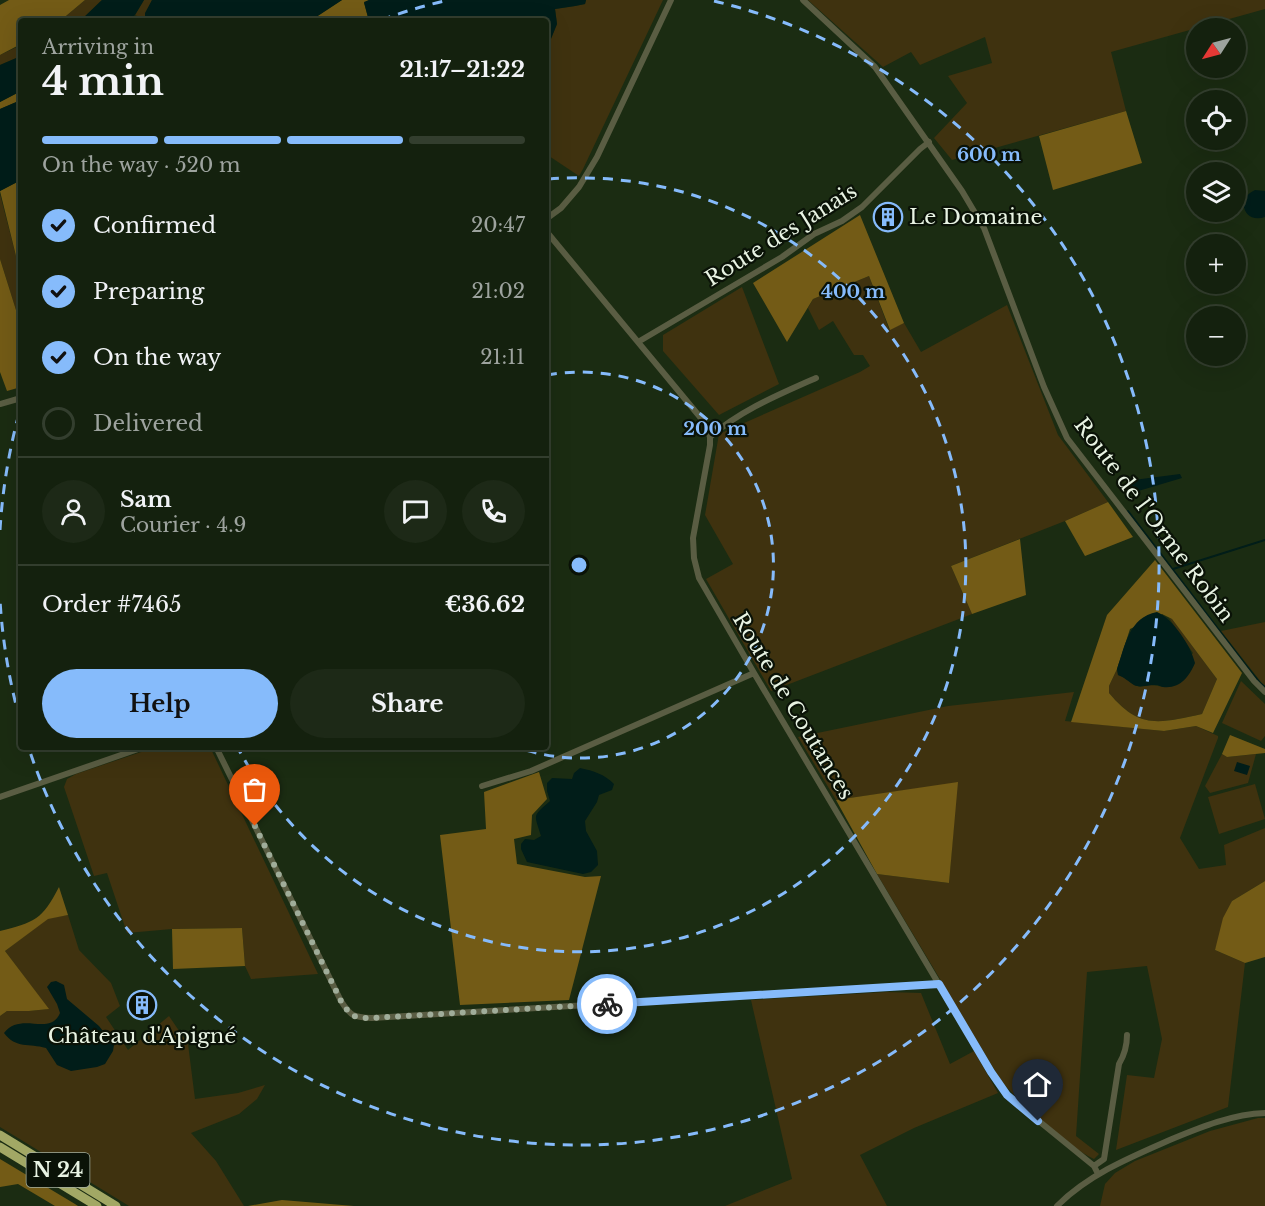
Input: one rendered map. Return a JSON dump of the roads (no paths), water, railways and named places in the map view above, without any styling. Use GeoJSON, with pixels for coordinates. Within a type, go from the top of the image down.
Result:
{"type":"FeatureCollection","features":[{"type":"Feature","properties":{"kind":"highway","name":"N 24"},"geometry":{"type":"LineString","coordinates":[[0,1135],[116,1206]]}},
{"type":"Feature","properties":{"kind":"highway","name":"N 24"},"geometry":{"type":"LineString","coordinates":[[0,1146],[97,1206]]}},
{"type":"Feature","properties":{"kind":"street"},"geometry":{"type":"LineString","coordinates":[[549,217],[561,208],[579,187],[597,157],[671,0]]}},
{"type":"Feature","properties":{"kind":"street","name":"Route de l'Orme Robin"},"geometry":{"type":"LineString","coordinates":[[803,0],[875,67],[963,190],[984,228],[1044,387],[1067,438],[1254,681],[1265,692]]}},
{"type":"Feature","properties":{"kind":"street","name":"Route des Janais"},"geometry":{"type":"LineString","coordinates":[[638,342],[782,257],[814,234],[842,221],[862,207],[929,142]]}},
{"type":"Feature","properties":{"kind":"street"},"geometry":{"type":"LineString","coordinates":[[549,235],[705,423],[710,437],[741,414],[816,378]]}},
{"type":"Feature","properties":{"kind":"street"},"geometry":{"type":"LineString","coordinates":[[0,404],[18,399]]}},
{"type":"Feature","properties":{"kind":"street","name":"Route de Coutances"},"geometry":{"type":"LineString","coordinates":[[710,437],[693,538],[694,558],[699,578],[991,1072],[1007,1095],[1094,1166],[1098,1174]]}},
{"type":"Feature","properties":{"kind":"street"},"geometry":{"type":"LineString","coordinates":[[482,786],[542,766],[754,673]]}},
{"type":"Feature","properties":{"kind":"street"},"geometry":{"type":"LineString","coordinates":[[0,797],[135,750]]}},
{"type":"Feature","properties":{"kind":"street"},"geometry":{"type":"LineString","coordinates":[[217,750],[341,1001],[348,1013],[357,1018],[939,984]]}},
{"type":"Feature","properties":{"kind":"street"},"geometry":{"type":"LineString","coordinates":[[1094,1166],[1104,1159],[1119,1064],[1124,1056],[1127,1035]]}},
{"type":"Feature","properties":{"kind":"street"},"geometry":{"type":"LineString","coordinates":[[1057,1206],[1069,1194],[1098,1174],[1140,1153],[1227,1119],[1261,1113]]}},
{"type":"Feature","properties":{"kind":"water"},"geometry":{"type":"Polygon","coordinates":[[[102,0],[144,0],[135,15],[130,18],[83,18],[102,0]]]}},
{"type":"Feature","properties":{"kind":"water"},"geometry":{"type":"Polygon","coordinates":[[[152,0],[342,0],[315,18],[145,18],[145,13],[152,0]]]}},
{"type":"Feature","properties":{"kind":"water"},"geometry":{"type":"Polygon","coordinates":[[[369,0],[586,0],[585,4],[555,9],[557,24],[549,44],[549,18],[368,18],[364,2],[369,0]]]}},
{"type":"Feature","properties":{"kind":"water"},"geometry":{"type":"Polygon","coordinates":[[[18,57],[18,93],[0,102],[0,65],[18,57]]]}},
{"type":"Feature","properties":{"kind":"water"},"geometry":{"type":"Polygon","coordinates":[[[18,101],[18,182],[0,191],[0,109],[18,101]]]}},
{"type":"Feature","properties":{"kind":"water"},"geometry":{"type":"Polygon","coordinates":[[[1255,190],[1265,191],[1265,217],[1252,217],[1247,214],[1246,198],[1255,190]]]}},
{"type":"Feature","properties":{"kind":"water"},"geometry":{"type":"Polygon","coordinates":[[[1180,474],[1182,478],[1135,492],[1128,487],[1126,481],[1180,474]]]}},
{"type":"Feature","properties":{"kind":"water"},"geometry":{"type":"Polygon","coordinates":[[[1157,612],[1181,634],[1195,663],[1187,677],[1174,686],[1137,686],[1118,675],[1117,669],[1134,626],[1148,615],[1157,612]]]}},
{"type":"Feature","properties":{"kind":"water"},"geometry":{"type":"Polygon","coordinates":[[[1237,762],[1250,766],[1247,775],[1234,771],[1237,762]]]}},
{"type":"Feature","properties":{"kind":"water"},"geometry":{"type":"Polygon","coordinates":[[[580,768],[599,773],[614,784],[612,790],[599,795],[585,821],[586,831],[597,851],[598,865],[591,872],[583,874],[527,862],[521,844],[525,839],[534,840],[541,836],[536,816],[550,801],[547,783],[552,778],[572,779],[574,773],[580,768]]]}},
{"type":"Feature","properties":{"kind":"water"},"geometry":{"type":"Polygon","coordinates":[[[56,981],[64,985],[67,999],[99,1026],[114,1045],[105,1064],[71,1071],[57,1065],[46,1048],[18,1043],[4,1033],[19,1024],[42,1024],[55,1020],[60,1013],[47,987],[51,982],[56,981]]]}},
{"type":"Feature","properties":{"kind":"waterway"},"geometry":{"type":"LineString","coordinates":[[1128,511],[1265,687]]}},
{"type":"Feature","properties":{"kind":"waterway"},"geometry":{"type":"LineString","coordinates":[[1173,569],[1265,540]]}},
{"type":"Feature","properties":{"kind":"place","name":"Le Domaine"},"geometry":{"type":"Point","coordinates":[888,217]}},
{"type":"Feature","properties":{"kind":"place","name":"Château d'Apigné"},"geometry":{"type":"Point","coordinates":[142,1005]}}]}
